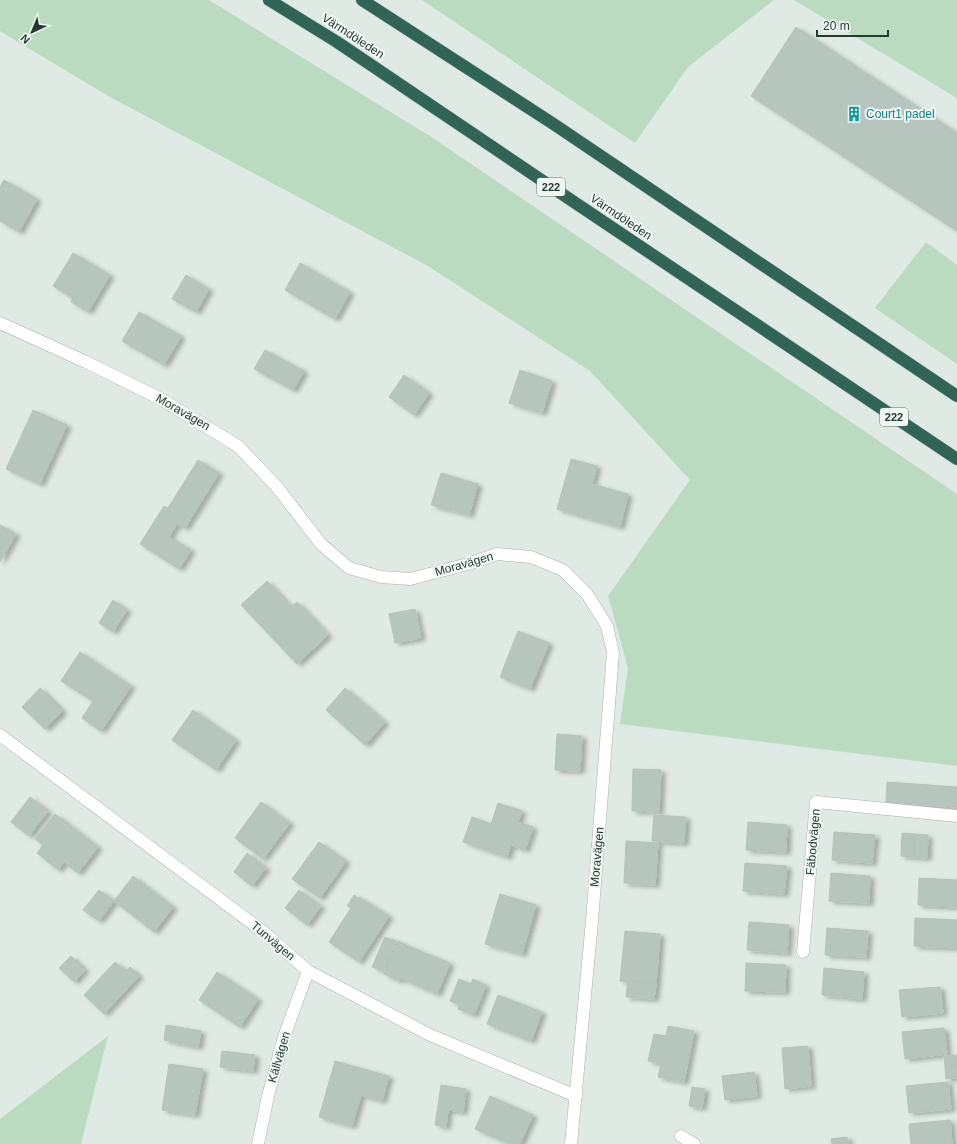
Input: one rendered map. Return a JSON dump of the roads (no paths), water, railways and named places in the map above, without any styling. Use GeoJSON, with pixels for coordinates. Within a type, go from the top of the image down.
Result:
{"type":"FeatureCollection","features":[{"type":"Feature","properties":{"kind":"highway","name":"Värmdöleden"},"geometry":{"type":"LineString","coordinates":[[269,0],[344,46],[957,459]]}},
{"type":"Feature","properties":{"kind":"highway"},"geometry":{"type":"LineString","coordinates":[[362,0],[552,123],[957,396]]}},
{"type":"Feature","properties":{"kind":"street","name":"Moravägen"},"geometry":{"type":"LineString","coordinates":[[0,323],[86,362],[159,398],[238,446],[277,487],[320,544],[350,568],[381,577],[410,579],[468,564],[497,554],[531,557],[563,570],[587,594],[607,626],[613,653],[593,905],[571,1144]]}},
{"type":"Feature","properties":{"kind":"street","name":"Tunvägen"},"geometry":{"type":"LineString","coordinates":[[0,735],[265,933],[308,971],[430,1035],[576,1096]]}},
{"type":"Feature","properties":{"kind":"street","name":"Fäbodvägen"},"geometry":{"type":"LineString","coordinates":[[803,952],[816,802],[957,816]]}},
{"type":"Feature","properties":{"kind":"street","name":"Källvägen"},"geometry":{"type":"LineString","coordinates":[[258,1144],[268,1096],[284,1037],[308,971]]}},
{"type":"Feature","properties":{"kind":"street"},"geometry":{"type":"LineString","coordinates":[[681,1136],[694,1144]]}},
{"type":"Feature","properties":{"kind":"place","name":"Court1 padel"},"geometry":{"type":"Point","coordinates":[854,114]}}]}
